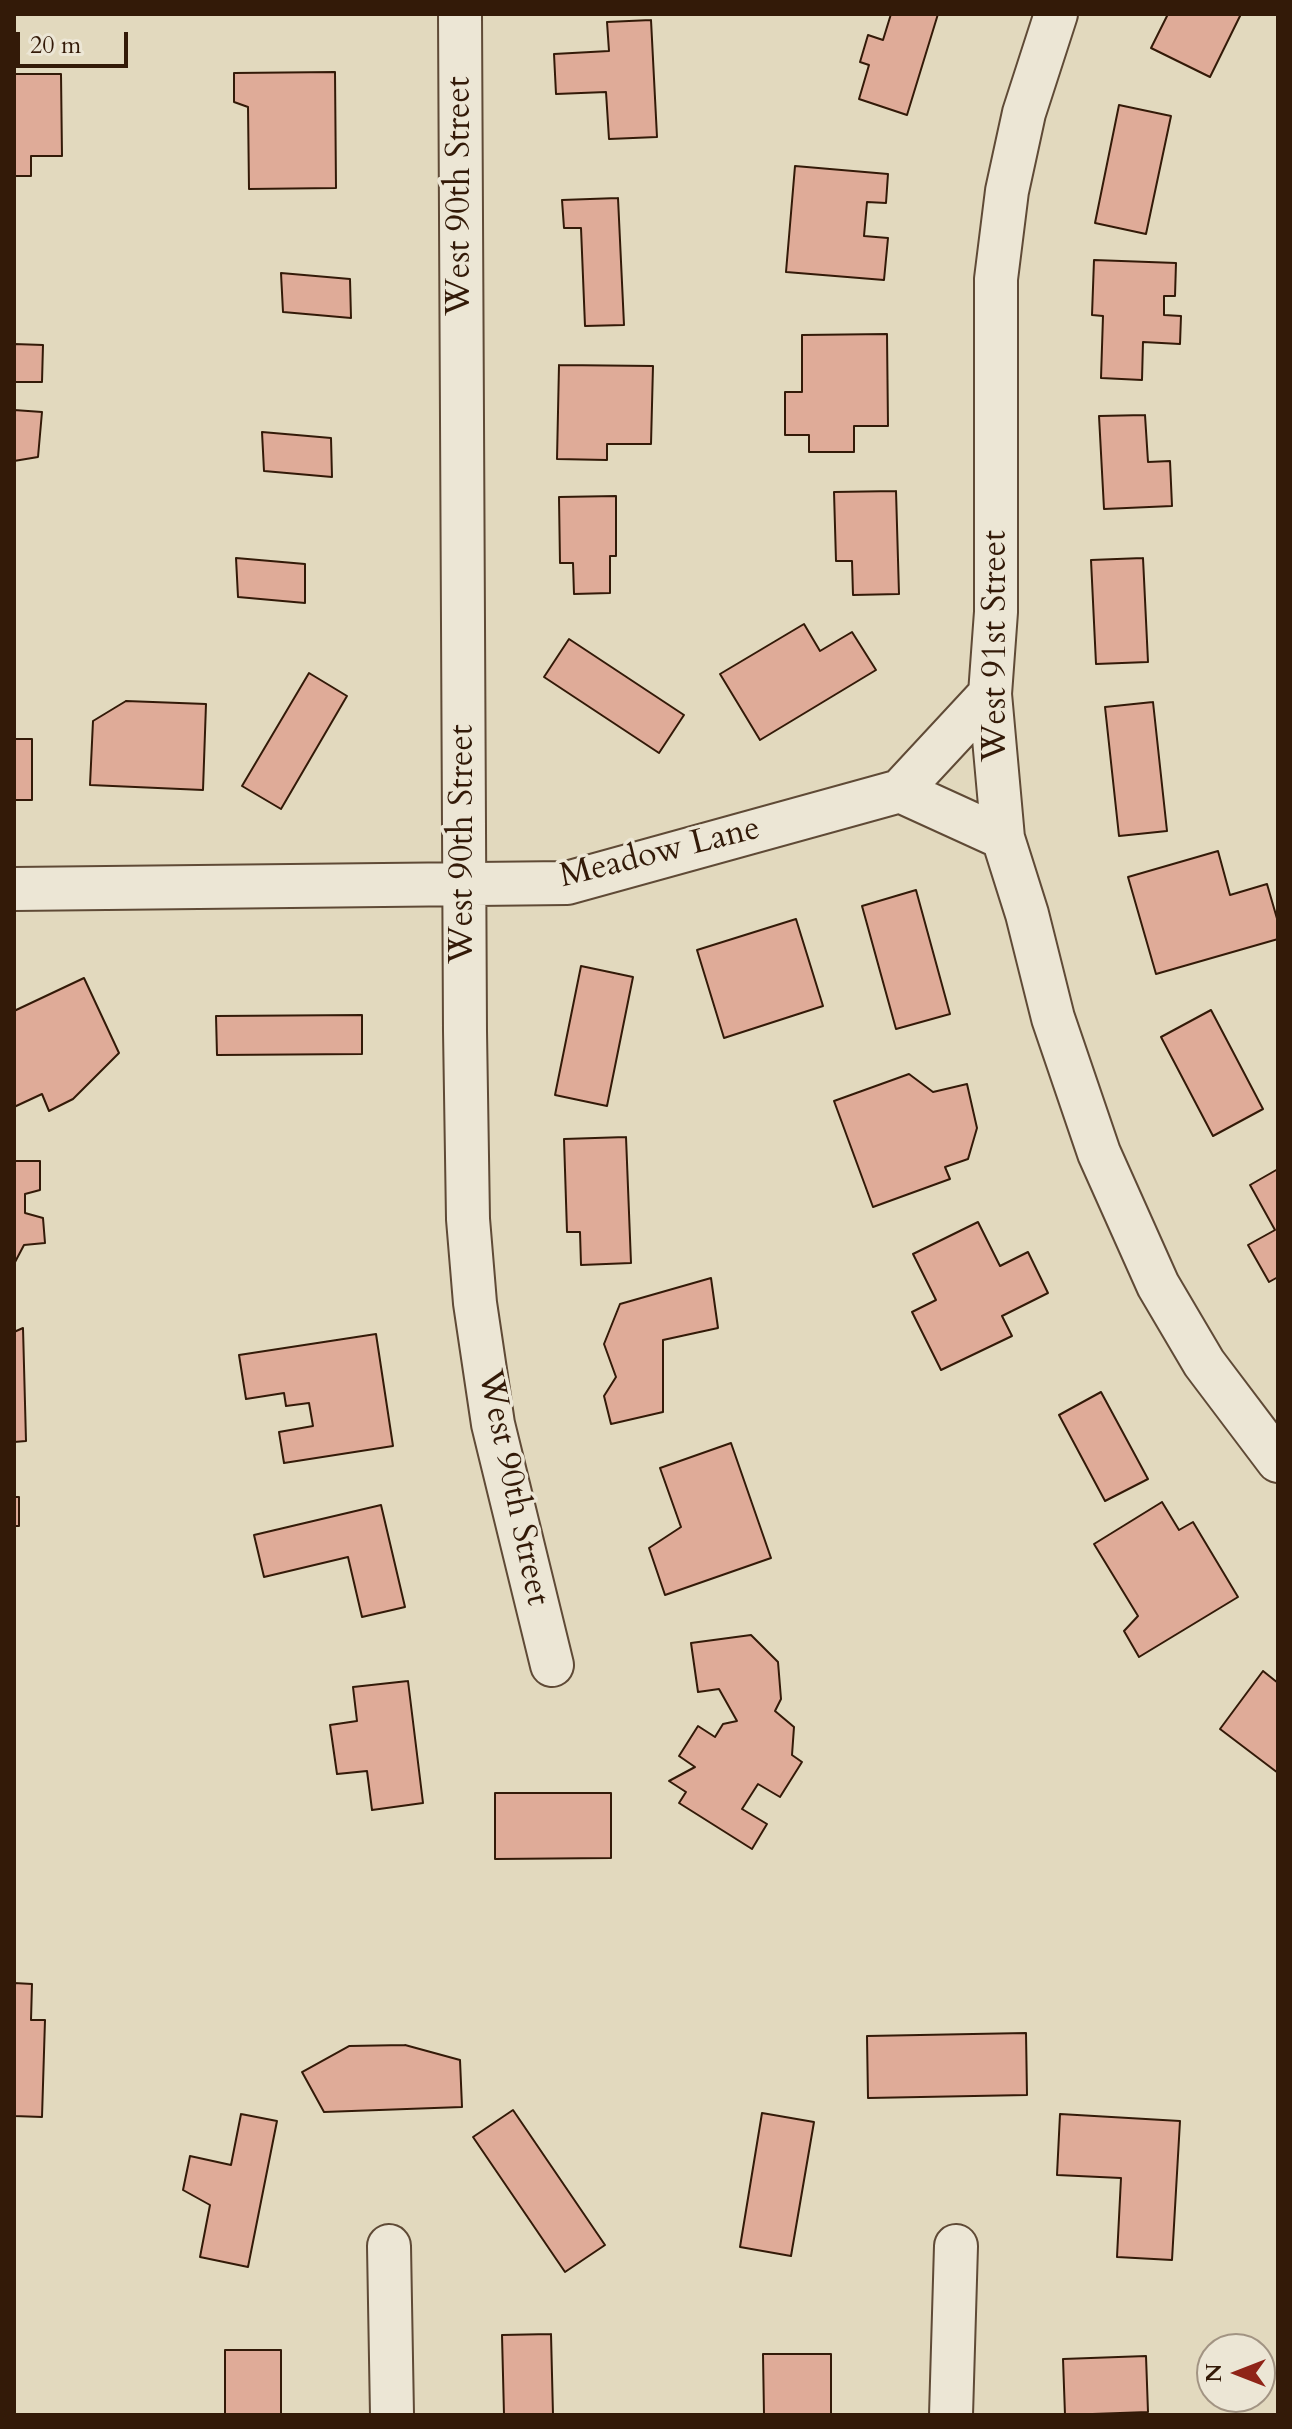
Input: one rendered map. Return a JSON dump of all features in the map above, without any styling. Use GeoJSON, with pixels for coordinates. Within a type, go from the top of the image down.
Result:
{"type":"FeatureCollection","features":[{"type":"Feature","properties":{"kind":"street","name":"West 90th Street"},"geometry":{"type":"LineString","coordinates":[[460,14],[468,1204],[475,1303],[493,1424],[552,1665]]}},
{"type":"Feature","properties":{"kind":"street","name":"West 91st Street"},"geometry":{"type":"LineString","coordinates":[[1056,14],[1024,113],[1010,175],[996,279],[996,612],[990,694],[1003,838],[1027,914],[1053,1018],[1105,1166],[1158,1285],[1220,1386],[1278,1461]]}},
{"type":"Feature","properties":{"kind":"street"},"geometry":{"type":"LineString","coordinates":[[990,694],[900,791],[1003,838]]}},
{"type":"Feature","properties":{"kind":"street","name":"Meadow Lane"},"geometry":{"type":"LineString","coordinates":[[14,889],[567,883],[900,791]]}},
{"type":"Feature","properties":{"kind":"street"},"geometry":{"type":"LineString","coordinates":[[389,2246],[392,2415]]}},
{"type":"Feature","properties":{"kind":"street"},"geometry":{"type":"LineString","coordinates":[[951,2415],[956,2246]]}},
{"type":"Feature","properties":{"kind":"building"},"geometry":{"type":"Polygon","coordinates":[[[891,14],[938,14],[907,115],[859,99],[869,65],[860,62],[868,35],[883,40],[891,14]]]}},
{"type":"Feature","properties":{"kind":"building"},"geometry":{"type":"Polygon","coordinates":[[[1168,14],[1241,14],[1210,77],[1151,48],[1168,14]]]}},
{"type":"Feature","properties":{"kind":"building"},"geometry":{"type":"Polygon","coordinates":[[[651,20],[657,137],[609,139],[606,92],[556,94],[554,54],[609,51],[607,22],[651,20]]]}},
{"type":"Feature","properties":{"kind":"building"},"geometry":{"type":"Polygon","coordinates":[[[335,72],[336,188],[249,189],[248,107],[234,102],[234,73],[335,72]]]}},
{"type":"Feature","properties":{"kind":"building"},"geometry":{"type":"Polygon","coordinates":[[[14,74],[61,74],[62,156],[31,156],[31,176],[14,176],[14,74]]]}},
{"type":"Feature","properties":{"kind":"building"},"geometry":{"type":"Polygon","coordinates":[[[1119,105],[1171,116],[1146,234],[1095,223],[1119,105]]]}},
{"type":"Feature","properties":{"kind":"building"},"geometry":{"type":"Polygon","coordinates":[[[795,166],[888,174],[886,203],[867,202],[864,236],[888,238],[884,280],[786,272],[795,166]]]}},
{"type":"Feature","properties":{"kind":"building"},"geometry":{"type":"Polygon","coordinates":[[[618,198],[624,325],[585,326],[581,228],[564,228],[562,200],[618,198]]]}},
{"type":"Feature","properties":{"kind":"building"},"geometry":{"type":"Polygon","coordinates":[[[1094,260],[1176,263],[1175,296],[1164,296],[1164,315],[1181,316],[1180,344],[1143,342],[1142,380],[1101,378],[1103,316],[1092,315],[1094,260]]]}},
{"type":"Feature","properties":{"kind":"building"},"geometry":{"type":"Polygon","coordinates":[[[281,273],[350,279],[351,318],[283,312],[281,273]]]}},
{"type":"Feature","properties":{"kind":"building"},"geometry":{"type":"Polygon","coordinates":[[[887,334],[888,426],[854,426],[854,452],[809,452],[809,435],[785,435],[785,392],[802,392],[802,335],[887,334]]]}},
{"type":"Feature","properties":{"kind":"building"},"geometry":{"type":"Polygon","coordinates":[[[14,344],[43,345],[42,382],[14,382],[14,344]]]}},
{"type":"Feature","properties":{"kind":"building"},"geometry":{"type":"Polygon","coordinates":[[[559,365],[653,366],[651,444],[607,444],[607,460],[557,459],[559,365]]]}},
{"type":"Feature","properties":{"kind":"building"},"geometry":{"type":"Polygon","coordinates":[[[14,410],[42,412],[38,457],[14,461],[14,410]]]}},
{"type":"Feature","properties":{"kind":"building"},"geometry":{"type":"Polygon","coordinates":[[[1145,415],[1148,462],[1170,461],[1172,506],[1104,509],[1099,416],[1145,415]]]}},
{"type":"Feature","properties":{"kind":"building"},"geometry":{"type":"Polygon","coordinates":[[[262,432],[331,438],[332,477],[264,471],[262,432]]]}},
{"type":"Feature","properties":{"kind":"building"},"geometry":{"type":"Polygon","coordinates":[[[896,491],[899,594],[853,595],[852,561],[836,561],[834,492],[896,491]]]}},
{"type":"Feature","properties":{"kind":"building"},"geometry":{"type":"Polygon","coordinates":[[[616,496],[616,556],[610,556],[610,593],[574,594],[573,563],[560,563],[559,497],[616,496]]]}},
{"type":"Feature","properties":{"kind":"building"},"geometry":{"type":"Polygon","coordinates":[[[236,558],[305,564],[305,603],[238,597],[236,558]]]}},
{"type":"Feature","properties":{"kind":"building"},"geometry":{"type":"Polygon","coordinates":[[[1143,558],[1148,662],[1096,664],[1091,560],[1143,558]]]}},
{"type":"Feature","properties":{"kind":"building"},"geometry":{"type":"Polygon","coordinates":[[[804,624],[820,651],[852,632],[876,670],[760,740],[720,674],[804,624]]]}},
{"type":"Feature","properties":{"kind":"building"},"geometry":{"type":"Polygon","coordinates":[[[569,639],[684,715],[659,753],[544,677],[569,639]]]}},
{"type":"Feature","properties":{"kind":"building"},"geometry":{"type":"Polygon","coordinates":[[[309,673],[347,696],[281,809],[242,786],[309,673]]]}},
{"type":"Feature","properties":{"kind":"building"},"geometry":{"type":"Polygon","coordinates":[[[126,701],[206,704],[203,790],[90,785],[93,721],[126,701]]]}},
{"type":"Feature","properties":{"kind":"building"},"geometry":{"type":"Polygon","coordinates":[[[1153,702],[1167,831],[1119,836],[1105,707],[1153,702]]]}},
{"type":"Feature","properties":{"kind":"building"},"geometry":{"type":"Polygon","coordinates":[[[14,739],[32,739],[32,800],[14,800],[14,739]]]}},
{"type":"Feature","properties":{"kind":"building"},"geometry":{"type":"Polygon","coordinates":[[[1218,851],[1230,895],[1267,884],[1278,922],[1278,939],[1156,974],[1128,877],[1218,851]]]}},
{"type":"Feature","properties":{"kind":"building"},"geometry":{"type":"Polygon","coordinates":[[[916,890],[950,1014],[896,1029],[862,906],[916,890]]]}},
{"type":"Feature","properties":{"kind":"building"},"geometry":{"type":"Polygon","coordinates":[[[796,919],[823,1006],[724,1038],[697,950],[796,919]]]}},
{"type":"Feature","properties":{"kind":"building"},"geometry":{"type":"Polygon","coordinates":[[[581,966],[633,977],[607,1106],[555,1095],[581,966]]]}},
{"type":"Feature","properties":{"kind":"building"},"geometry":{"type":"Polygon","coordinates":[[[84,978],[119,1053],[73,1099],[49,1111],[42,1094],[14,1107],[14,1011],[84,978]]]}},
{"type":"Feature","properties":{"kind":"building"},"geometry":{"type":"Polygon","coordinates":[[[1211,1010],[1263,1109],[1213,1136],[1161,1037],[1211,1010]]]}},
{"type":"Feature","properties":{"kind":"building"},"geometry":{"type":"Polygon","coordinates":[[[362,1015],[362,1054],[217,1055],[216,1016],[362,1015]]]}},
{"type":"Feature","properties":{"kind":"building"},"geometry":{"type":"Polygon","coordinates":[[[909,1074],[933,1092],[967,1084],[977,1128],[968,1159],[945,1167],[950,1179],[873,1207],[834,1101],[909,1074]]]}},
{"type":"Feature","properties":{"kind":"building"},"geometry":{"type":"Polygon","coordinates":[[[626,1137],[631,1263],[581,1265],[580,1232],[567,1232],[564,1139],[626,1137]]]}},
{"type":"Feature","properties":{"kind":"building"},"geometry":{"type":"Polygon","coordinates":[[[14,1161],[40,1161],[40,1190],[25,1194],[25,1213],[43,1218],[45,1243],[24,1245],[14,1264],[14,1161]]]}},
{"type":"Feature","properties":{"kind":"building"},"geometry":{"type":"Polygon","coordinates":[[[1278,1169],[1278,1277],[1269,1282],[1248,1245],[1275,1230],[1250,1185],[1278,1169]]]}},
{"type":"Feature","properties":{"kind":"building"},"geometry":{"type":"Polygon","coordinates":[[[978,1222],[1000,1266],[1028,1252],[1048,1293],[1002,1316],[1012,1336],[941,1370],[912,1312],[936,1300],[913,1254],[978,1222]]]}},
{"type":"Feature","properties":{"kind":"building"},"geometry":{"type":"Polygon","coordinates":[[[711,1278],[718,1328],[663,1340],[663,1412],[611,1424],[604,1396],[616,1377],[604,1344],[620,1304],[711,1278]]]}},
{"type":"Feature","properties":{"kind":"building"},"geometry":{"type":"Polygon","coordinates":[[[23,1328],[26,1441],[14,1442],[14,1332],[23,1328]]]}},
{"type":"Feature","properties":{"kind":"building"},"geometry":{"type":"Polygon","coordinates":[[[376,1334],[393,1446],[284,1463],[279,1432],[313,1426],[309,1403],[286,1406],[284,1393],[246,1399],[239,1355],[376,1334]]]}},
{"type":"Feature","properties":{"kind":"building"},"geometry":{"type":"Polygon","coordinates":[[[1101,1392],[1148,1479],[1105,1501],[1059,1415],[1101,1392]]]}},
{"type":"Feature","properties":{"kind":"building"},"geometry":{"type":"Polygon","coordinates":[[[731,1443],[771,1558],[665,1595],[649,1548],[681,1527],[660,1468],[731,1443]]]}},
{"type":"Feature","properties":{"kind":"building"},"geometry":{"type":"Polygon","coordinates":[[[14,1497],[19,1497],[19,1526],[14,1526],[14,1497]]]}},
{"type":"Feature","properties":{"kind":"building"},"geometry":{"type":"Polygon","coordinates":[[[1162,1502],[1179,1530],[1193,1522],[1238,1597],[1139,1657],[1124,1631],[1138,1616],[1094,1544],[1162,1502]]]}},
{"type":"Feature","properties":{"kind":"building"},"geometry":{"type":"Polygon","coordinates":[[[381,1505],[405,1607],[362,1617],[348,1557],[264,1577],[254,1535],[381,1505]]]}},
{"type":"Feature","properties":{"kind":"building"},"geometry":{"type":"Polygon","coordinates":[[[751,1635],[778,1662],[781,1699],[775,1711],[794,1727],[792,1755],[802,1762],[780,1797],[758,1784],[742,1809],[767,1824],[752,1849],[679,1803],[686,1792],[669,1781],[695,1767],[679,1756],[698,1726],[715,1737],[723,1724],[737,1721],[719,1689],[698,1692],[691,1643],[751,1635]]]}},
{"type":"Feature","properties":{"kind":"building"},"geometry":{"type":"Polygon","coordinates":[[[1263,1671],[1278,1683],[1278,1773],[1220,1729],[1263,1671]]]}},
{"type":"Feature","properties":{"kind":"building"},"geometry":{"type":"Polygon","coordinates":[[[408,1681],[423,1803],[372,1810],[367,1771],[337,1774],[330,1725],[357,1721],[353,1687],[408,1681]]]}},
{"type":"Feature","properties":{"kind":"building"},"geometry":{"type":"Polygon","coordinates":[[[495,1793],[611,1793],[611,1858],[495,1859],[495,1793]]]}},
{"type":"Feature","properties":{"kind":"building"},"geometry":{"type":"Polygon","coordinates":[[[14,1983],[32,1984],[31,2020],[45,2020],[42,2117],[14,2116],[14,1983]]]}},
{"type":"Feature","properties":{"kind":"building"},"geometry":{"type":"Polygon","coordinates":[[[1026,2033],[1027,2095],[868,2098],[867,2036],[1026,2033]]]}},
{"type":"Feature","properties":{"kind":"building"},"geometry":{"type":"Polygon","coordinates":[[[405,2045],[460,2060],[462,2107],[324,2112],[302,2072],[349,2046],[405,2045]]]}},
{"type":"Feature","properties":{"kind":"building"},"geometry":{"type":"Polygon","coordinates":[[[513,2110],[605,2245],[565,2272],[473,2137],[513,2110]]]}},
{"type":"Feature","properties":{"kind":"building"},"geometry":{"type":"Polygon","coordinates":[[[762,2113],[814,2122],[791,2256],[740,2247],[762,2113]]]}},
{"type":"Feature","properties":{"kind":"building"},"geometry":{"type":"Polygon","coordinates":[[[241,2114],[277,2121],[248,2267],[200,2257],[210,2205],[183,2190],[190,2156],[231,2165],[241,2114]]]}},
{"type":"Feature","properties":{"kind":"building"},"geometry":{"type":"Polygon","coordinates":[[[1060,2114],[1180,2121],[1172,2260],[1117,2257],[1121,2178],[1057,2175],[1060,2114]]]}},
{"type":"Feature","properties":{"kind":"building"},"geometry":{"type":"Polygon","coordinates":[[[551,2334],[553,2415],[504,2415],[502,2335],[551,2334]]]}},
{"type":"Feature","properties":{"kind":"building"},"geometry":{"type":"Polygon","coordinates":[[[225,2350],[281,2350],[281,2415],[225,2415],[225,2350]]]}},
{"type":"Feature","properties":{"kind":"building"},"geometry":{"type":"Polygon","coordinates":[[[763,2354],[831,2354],[831,2415],[764,2415],[763,2354]]]}},
{"type":"Feature","properties":{"kind":"building"},"geometry":{"type":"Polygon","coordinates":[[[1146,2356],[1148,2412],[1065,2415],[1063,2359],[1146,2356]]]}}]}
